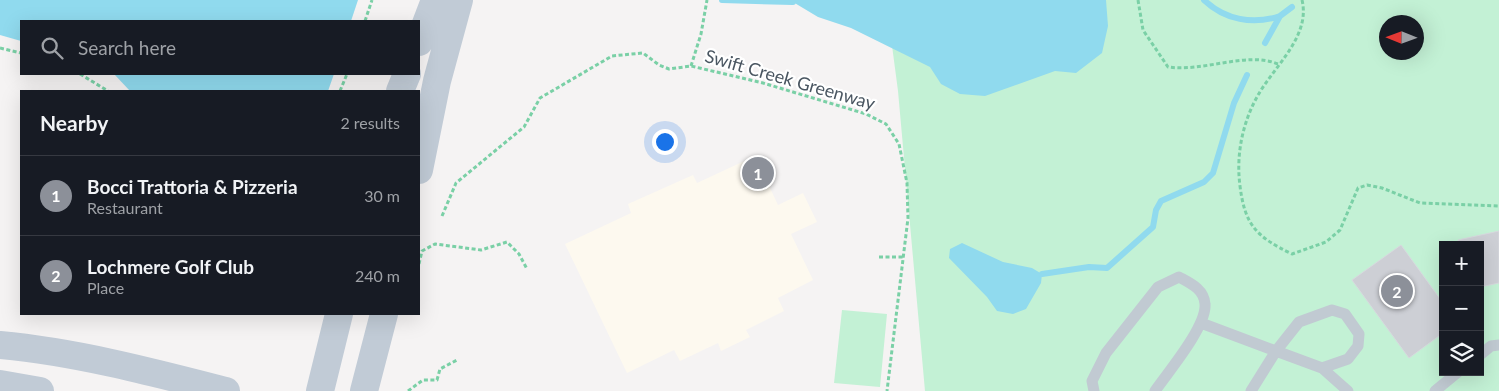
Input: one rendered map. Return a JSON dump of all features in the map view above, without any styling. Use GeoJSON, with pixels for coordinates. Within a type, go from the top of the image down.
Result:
{"type":"FeatureCollection","features":[{"type":"Feature","properties":{"kind":"street"},"geometry":{"type":"LineString","coordinates":[[420,39],[435,0]]}},
{"type":"Feature","properties":{"kind":"street"},"geometry":{"type":"LineString","coordinates":[[420,165],[436,81],[459,0]]}},
{"type":"Feature","properties":{"kind":"street"},"geometry":{"type":"LineString","coordinates":[[400,90],[407,75]]}},
{"type":"Feature","properties":{"kind":"street"},"geometry":{"type":"LineString","coordinates":[[320,391],[339,315]]}},
{"type":"Feature","properties":{"kind":"street"},"geometry":{"type":"LineString","coordinates":[[364,391],[384,315]]}},
{"type":"Feature","properties":{"kind":"street"},"geometry":{"type":"LineString","coordinates":[[0,345],[30,348],[138,369],[226,391]]}},
{"type":"Feature","properties":{"kind":"street"},"geometry":{"type":"LineString","coordinates":[[0,384],[40,391]]}},
{"type":"Feature","properties":{"kind":"lane"},"geometry":{"type":"LineString","coordinates":[[1094,391],[1092,381],[1106,353],[1158,287],[1179,277],[1198,288],[1205,303],[1201,322],[1155,391]]}},
{"type":"Feature","properties":{"kind":"lane"},"geometry":{"type":"LineString","coordinates":[[1251,391],[1276,351],[1299,322],[1332,310],[1345,314],[1359,334],[1358,346],[1348,359],[1322,368]]}},
{"type":"Feature","properties":{"kind":"lane"},"geometry":{"type":"LineString","coordinates":[[1201,322],[1322,368],[1348,391]]}},
{"type":"Feature","properties":{"kind":"lane"},"geometry":{"type":"LineString","coordinates":[[1484,352],[1491,346],[1499,345]]}},
{"type":"Feature","properties":{"kind":"lane"},"geometry":{"type":"LineString","coordinates":[[1435,391],[1453,376]]}},
{"type":"Feature","properties":{"kind":"path"},"geometry":{"type":"LineString","coordinates":[[365,20],[372,0]]}},
{"type":"Feature","properties":{"kind":"path","name":"Swift Creek Greenway"},"geometry":{"type":"LineString","coordinates":[[707,0],[701,34],[691,66],[866,114],[886,124],[898,144],[907,184],[908,218],[905,257],[887,391]]}},
{"type":"Feature","properties":{"kind":"path"},"geometry":{"type":"LineString","coordinates":[[1138,0],[1143,30],[1168,67],[1184,69],[1252,58],[1266,59],[1278,64]]}},
{"type":"Feature","properties":{"kind":"path"},"geometry":{"type":"LineString","coordinates":[[1302,0],[1304,8],[1301,32],[1256,99],[1242,134],[1239,160],[1243,206],[1249,223],[1256,232],[1273,245],[1292,254],[1326,242],[1340,230],[1358,188],[1367,185],[1420,203],[1499,206]]}},
{"type":"Feature","properties":{"kind":"path"},"geometry":{"type":"LineString","coordinates":[[0,48],[20,53]]}},
{"type":"Feature","properties":{"kind":"path"},"geometry":{"type":"LineString","coordinates":[[442,216],[456,183],[524,127],[540,98],[562,84],[612,56],[643,53],[669,70],[691,66]]}},
{"type":"Feature","properties":{"kind":"path"},"geometry":{"type":"LineString","coordinates":[[82,75],[106,90]]}},
{"type":"Feature","properties":{"kind":"path"},"geometry":{"type":"LineString","coordinates":[[340,90],[347,75]]}},
{"type":"Feature","properties":{"kind":"path"},"geometry":{"type":"LineString","coordinates":[[420,260],[422,251],[435,244],[481,250],[507,242],[519,254],[527,269]]}},
{"type":"Feature","properties":{"kind":"path"},"geometry":{"type":"LineString","coordinates":[[879,257],[905,257]]}},
{"type":"Feature","properties":{"kind":"path"},"geometry":{"type":"LineString","coordinates":[[408,391],[423,380],[436,380],[440,369],[456,360]]}},
{"type":"Feature","properties":{"kind":"shaded area"},"geometry":{"type":"Polygon","coordinates":[[[755,156],[778,205],[803,193],[817,222],[791,234],[813,280],[778,298],[784,311],[746,330],[750,337],[721,351],[718,343],[680,361],[674,350],[627,373],[565,244],[631,213],[628,204],[693,175],[697,183],[755,156]]]}},
{"type":"Feature","properties":{"kind":"green space"},"geometry":{"type":"Polygon","coordinates":[[[886,0],[1499,0],[1499,391],[925,391],[898,91],[886,0]]]}},
{"type":"Feature","properties":{"kind":"green space"},"geometry":{"type":"Polygon","coordinates":[[[842,310],[887,314],[880,387],[834,383],[842,310]]]}},
{"type":"Feature","properties":{"kind":"water"},"geometry":{"type":"Polygon","coordinates":[[[0,0],[358,0],[351,20],[20,20],[20,41],[0,35],[0,0]]]}},
{"type":"Feature","properties":{"kind":"water"},"geometry":{"type":"Polygon","coordinates":[[[794,0],[1106,0],[1108,26],[1102,53],[1076,73],[1055,71],[985,96],[960,94],[941,84],[930,67],[851,28],[818,17],[793,2],[794,0]]]}},
{"type":"Feature","properties":{"kind":"water"},"geometry":{"type":"Polygon","coordinates":[[[115,75],[334,75],[328,90],[129,90],[115,75]]]}},
{"type":"Feature","properties":{"kind":"water"},"geometry":{"type":"Polygon","coordinates":[[[962,243],[1003,262],[1032,268],[1042,274],[1041,283],[1026,309],[1013,314],[997,311],[987,297],[949,258],[950,249],[962,243]]]}},
{"type":"Feature","properties":{"kind":"building"},"geometry":{"type":"Polygon","coordinates":[[[1499,231],[1499,283],[1484,286],[1484,241],[1458,240],[1499,231]]]}},
{"type":"Feature","properties":{"kind":"building"},"geometry":{"type":"Polygon","coordinates":[[[1401,245],[1439,297],[1439,336],[1409,358],[1352,280],[1401,245]]]}},
{"type":"Feature","properties":{"kind":"waterway"},"geometry":{"type":"LineString","coordinates":[[722,0],[793,2]]}},
{"type":"Feature","properties":{"kind":"waterway"},"geometry":{"type":"LineString","coordinates":[[1204,0],[1221,12],[1240,19],[1260,20],[1280,16]]}},
{"type":"Feature","properties":{"kind":"waterway"},"geometry":{"type":"LineString","coordinates":[[1265,43],[1280,16],[1292,7]]}},
{"type":"Feature","properties":{"kind":"waterway"},"geometry":{"type":"LineString","coordinates":[[1042,274],[1089,267],[1107,268],[1153,227],[1156,210],[1161,201],[1204,182],[1213,173],[1234,103],[1247,75]]}},
{"type":"Feature","properties":{"kind":"place","name":"Bocci Trattoria & Pizzeria"},"geometry":{"type":"Point","coordinates":[758,173]}},
{"type":"Feature","properties":{"kind":"place","name":"Lochmere Golf Club"},"geometry":{"type":"Point","coordinates":[1397,291]}}]}
